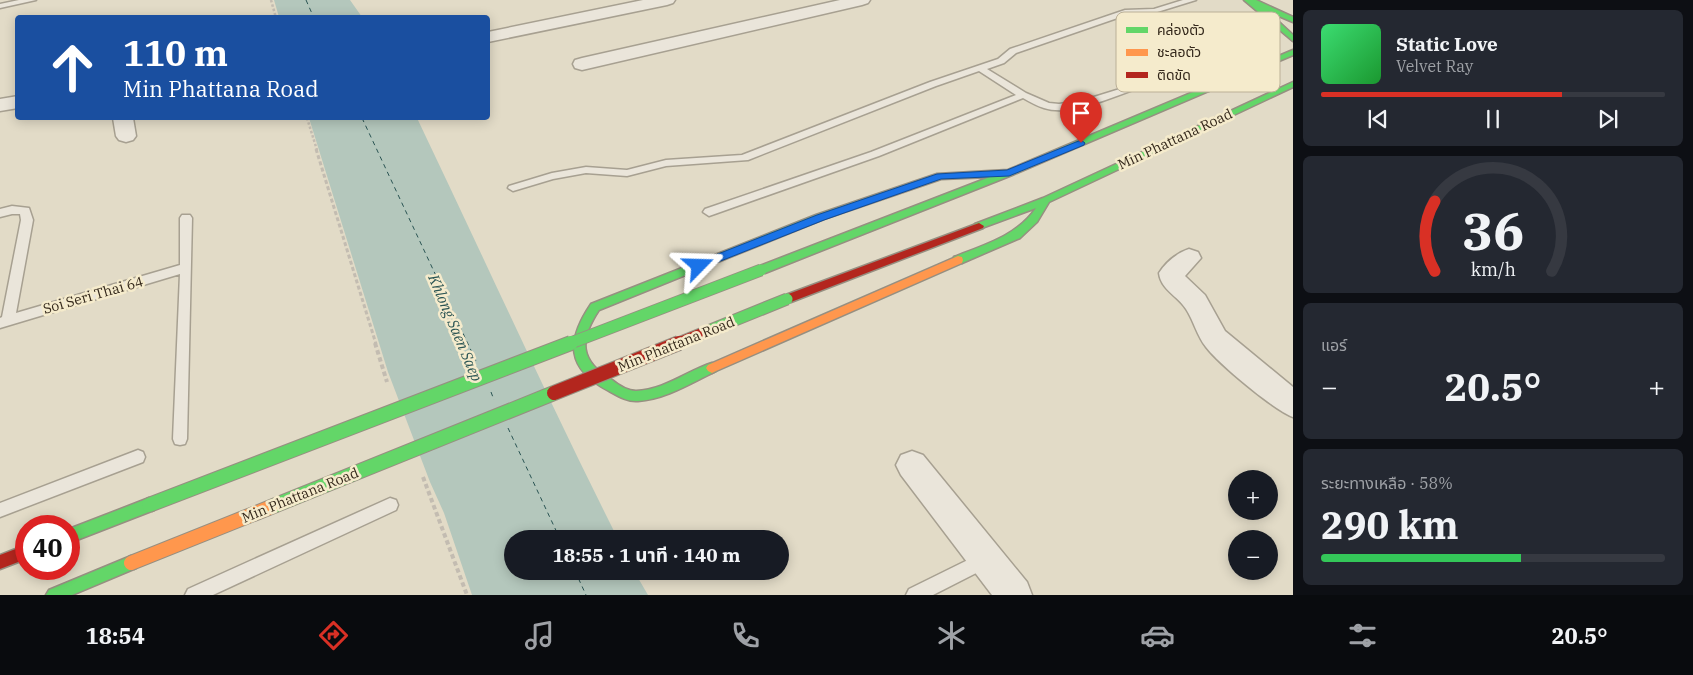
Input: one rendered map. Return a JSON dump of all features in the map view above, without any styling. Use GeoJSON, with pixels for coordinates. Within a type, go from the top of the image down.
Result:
{"type":"FeatureCollection","features":[{"type":"Feature","properties":{"kind":"street"},"geometry":{"type":"LineString","coordinates":[[490,37],[667,0]]}},
{"type":"Feature","properties":{"kind":"street"},"geometry":{"type":"LineString","coordinates":[[582,64],[862,0]]}},
{"type":"Feature","properties":{"kind":"street"},"geometry":{"type":"LineString","coordinates":[[1271,0],[1293,10]]}},
{"type":"Feature","properties":{"kind":"street"},"geometry":{"type":"LineString","coordinates":[[1251,1],[1275,12]]}},
{"type":"Feature","properties":{"kind":"street"},"geometry":{"type":"LineString","coordinates":[[1251,1],[1263,12]]}},
{"type":"Feature","properties":{"kind":"street"},"geometry":{"type":"LineString","coordinates":[[1280,14],[1293,20]]}},
{"type":"Feature","properties":{"kind":"street"},"geometry":{"type":"LineString","coordinates":[[1280,28],[1293,40],[1280,57]]}},
{"type":"Feature","properties":{"kind":"street"},"geometry":{"type":"LineString","coordinates":[[1280,57],[1293,52]]}},
{"type":"Feature","properties":{"kind":"street","name":"Min Phattana Road"},"geometry":{"type":"LineString","coordinates":[[1280,90],[1293,84]]}},
{"type":"Feature","properties":{"kind":"street"},"geometry":{"type":"LineString","coordinates":[[80,532],[1009,173],[1199,92]]}},
{"type":"Feature","properties":{"kind":"street","name":"Min Phattana Road"},"geometry":{"type":"LineString","coordinates":[[54,595],[787,299],[1046,200],[1276,92]]}},
{"type":"Feature","properties":{"kind":"street"},"geometry":{"type":"LineString","coordinates":[[0,105],[15,102]]}},
{"type":"Feature","properties":{"kind":"street"},"geometry":{"type":"LineString","coordinates":[[1009,173],[940,176],[820,218],[595,307],[584,319],[579,332],[576,350],[585,366],[603,383],[633,396],[663,389],[1016,235],[1033,220],[1046,200]]}},
{"type":"Feature","properties":{"kind":"street"},"geometry":{"type":"LineString","coordinates":[[1189,258],[1172,273],[1173,280],[1196,302],[1215,339],[1245,366],[1293,404]]}},
{"type":"Feature","properties":{"kind":"street"},"geometry":{"type":"LineString","coordinates":[[912,465],[1014,595]]}},
{"type":"Feature","properties":{"kind":"street"},"geometry":{"type":"LineString","coordinates":[[0,562],[15,556]]}},
{"type":"Feature","properties":{"kind":"lane"},"geometry":{"type":"LineString","coordinates":[[0,6],[32,0]]}},
{"type":"Feature","properties":{"kind":"lane"},"geometry":{"type":"LineString","coordinates":[[1128,12],[1154,11],[1192,0]]}},
{"type":"Feature","properties":{"kind":"lane"},"geometry":{"type":"LineString","coordinates":[[513,188],[552,176],[586,170],[627,173],[666,163],[744,158],[1001,61],[1013,51],[1116,16]]}},
{"type":"Feature","properties":{"kind":"lane"},"geometry":{"type":"LineString","coordinates":[[980,68],[1023,95],[1047,106],[1059,107],[1082,104],[1120,92]]}},
{"type":"Feature","properties":{"kind":"lane"},"geometry":{"type":"LineString","coordinates":[[709,212],[875,154],[1023,95]]}},
{"type":"Feature","properties":{"kind":"lane"},"geometry":{"type":"LineString","coordinates":[[0,213],[12,210],[25,211],[27,220],[4,321]]}},
{"type":"Feature","properties":{"kind":"lane"},"geometry":{"type":"LineString","coordinates":[[180,439],[186,218]]}},
{"type":"Feature","properties":{"kind":"lane","name":"Soi Seri Thai 64"},"geometry":{"type":"LineString","coordinates":[[4,321],[186,268]]}},
{"type":"Feature","properties":{"kind":"lane"},"geometry":{"type":"LineString","coordinates":[[0,510],[138,457]]}},
{"type":"Feature","properties":{"kind":"lane"},"geometry":{"type":"LineString","coordinates":[[194,595],[390,505]]}},
{"type":"Feature","properties":{"kind":"lane"},"geometry":{"type":"LineString","coordinates":[[915,595],[986,559]]}},
{"type":"Feature","properties":{"kind":"path"},"geometry":{"type":"LineString","coordinates":[[271,0],[275,15]]}},
{"type":"Feature","properties":{"kind":"path"},"geometry":{"type":"LineString","coordinates":[[308,120],[389,387]]}},
{"type":"Feature","properties":{"kind":"path"},"geometry":{"type":"LineString","coordinates":[[420,470],[467,595]]}},
{"type":"Feature","properties":{"kind":"water"},"geometry":{"type":"Polygon","coordinates":[[[274,0],[350,0],[361,15],[278,15],[274,0]]]}},
{"type":"Feature","properties":{"kind":"water","name":"Khlong Saen Saep"},"geometry":{"type":"Polygon","coordinates":[[[310,120],[418,120],[541,382],[614,530],[504,530],[504,580],[639,580],[648,595],[472,595],[444,513],[430,482],[388,372],[310,120]]]}},
{"type":"Feature","properties":{"kind":"ferry route"},"geometry":{"type":"LineString","coordinates":[[306,0],[313,15]]}},
{"type":"Feature","properties":{"kind":"ferry route"},"geometry":{"type":"LineString","coordinates":[[363,120],[476,361]]}},
{"type":"Feature","properties":{"kind":"ferry route"},"geometry":{"type":"LineString","coordinates":[[491,392],[494,400]]}},
{"type":"Feature","properties":{"kind":"ferry route"},"geometry":{"type":"LineString","coordinates":[[508,428],[556,530]]}},
{"type":"Feature","properties":{"kind":"ferry route"},"geometry":{"type":"LineString","coordinates":[[579,580],[586,595]]}},
{"type":"Feature","properties":{"kind":"traffic: fast"},"geometry":{"type":"LineString","coordinates":[[1248,0],[1275,12]]}},
{"type":"Feature","properties":{"kind":"traffic: fast"},"geometry":{"type":"LineString","coordinates":[[1253,2],[1264,12]]}},
{"type":"Feature","properties":{"kind":"traffic: fast"},"geometry":{"type":"LineString","coordinates":[[1280,14],[1293,20]]}},
{"type":"Feature","properties":{"kind":"traffic: fast"},"geometry":{"type":"LineString","coordinates":[[1280,27],[1293,39]]}},
{"type":"Feature","properties":{"kind":"traffic: fast"},"geometry":{"type":"LineString","coordinates":[[1280,58],[1293,52]]}},
{"type":"Feature","properties":{"kind":"traffic: fast"},"geometry":{"type":"LineString","coordinates":[[1280,90],[1293,84]]}},
{"type":"Feature","properties":{"kind":"traffic: fast"},"geometry":{"type":"LineString","coordinates":[[761,270],[1009,173],[1199,92]]}},
{"type":"Feature","properties":{"kind":"traffic: fast"},"geometry":{"type":"LineString","coordinates":[[979,226],[1046,200],[1276,92]]}},
{"type":"Feature","properties":{"kind":"traffic: fast"},"geometry":{"type":"LineString","coordinates":[[712,368],[656,392],[646,395],[630,395],[599,379],[583,362],[579,342],[581,331],[595,307],[820,217],[940,176],[1009,173]]}},
{"type":"Feature","properties":{"kind":"traffic: fast"},"geometry":{"type":"LineString","coordinates":[[958,260],[1016,235],[1033,220],[1046,200]]}},
{"type":"Feature","properties":{"kind":"traffic: fast"},"geometry":{"type":"LineString","coordinates":[[149,505],[761,270]]}},
{"type":"Feature","properties":{"kind":"traffic: fast"},"geometry":{"type":"LineString","coordinates":[[708,331],[787,299]]}},
{"type":"Feature","properties":{"kind":"traffic: fast"},"geometry":{"type":"LineString","coordinates":[[271,507],[554,393]]}},
{"type":"Feature","properties":{"kind":"traffic: fast"},"geometry":{"type":"LineString","coordinates":[[80,532],[149,505]]}},
{"type":"Feature","properties":{"kind":"traffic: fast"},"geometry":{"type":"LineString","coordinates":[[54,595],[131,563]]}},
{"type":"Feature","properties":{"kind":"traffic: slow"},"geometry":{"type":"LineString","coordinates":[[712,368],[958,260]]}},
{"type":"Feature","properties":{"kind":"traffic: slow"},"geometry":{"type":"LineString","coordinates":[[131,563],[271,507]]}},
{"type":"Feature","properties":{"kind":"traffic: jam"},"geometry":{"type":"LineString","coordinates":[[787,299],[979,226]]}},
{"type":"Feature","properties":{"kind":"traffic: jam"},"geometry":{"type":"LineString","coordinates":[[554,393],[708,331]]}},
{"type":"Feature","properties":{"kind":"traffic: jam"},"geometry":{"type":"LineString","coordinates":[[0,562],[15,556]]}},
{"type":"Feature","properties":{"kind":"route"},"geometry":{"type":"LineString","coordinates":[[699,266],[820,218],[940,176],[1009,173],[1081,143]]}}]}
